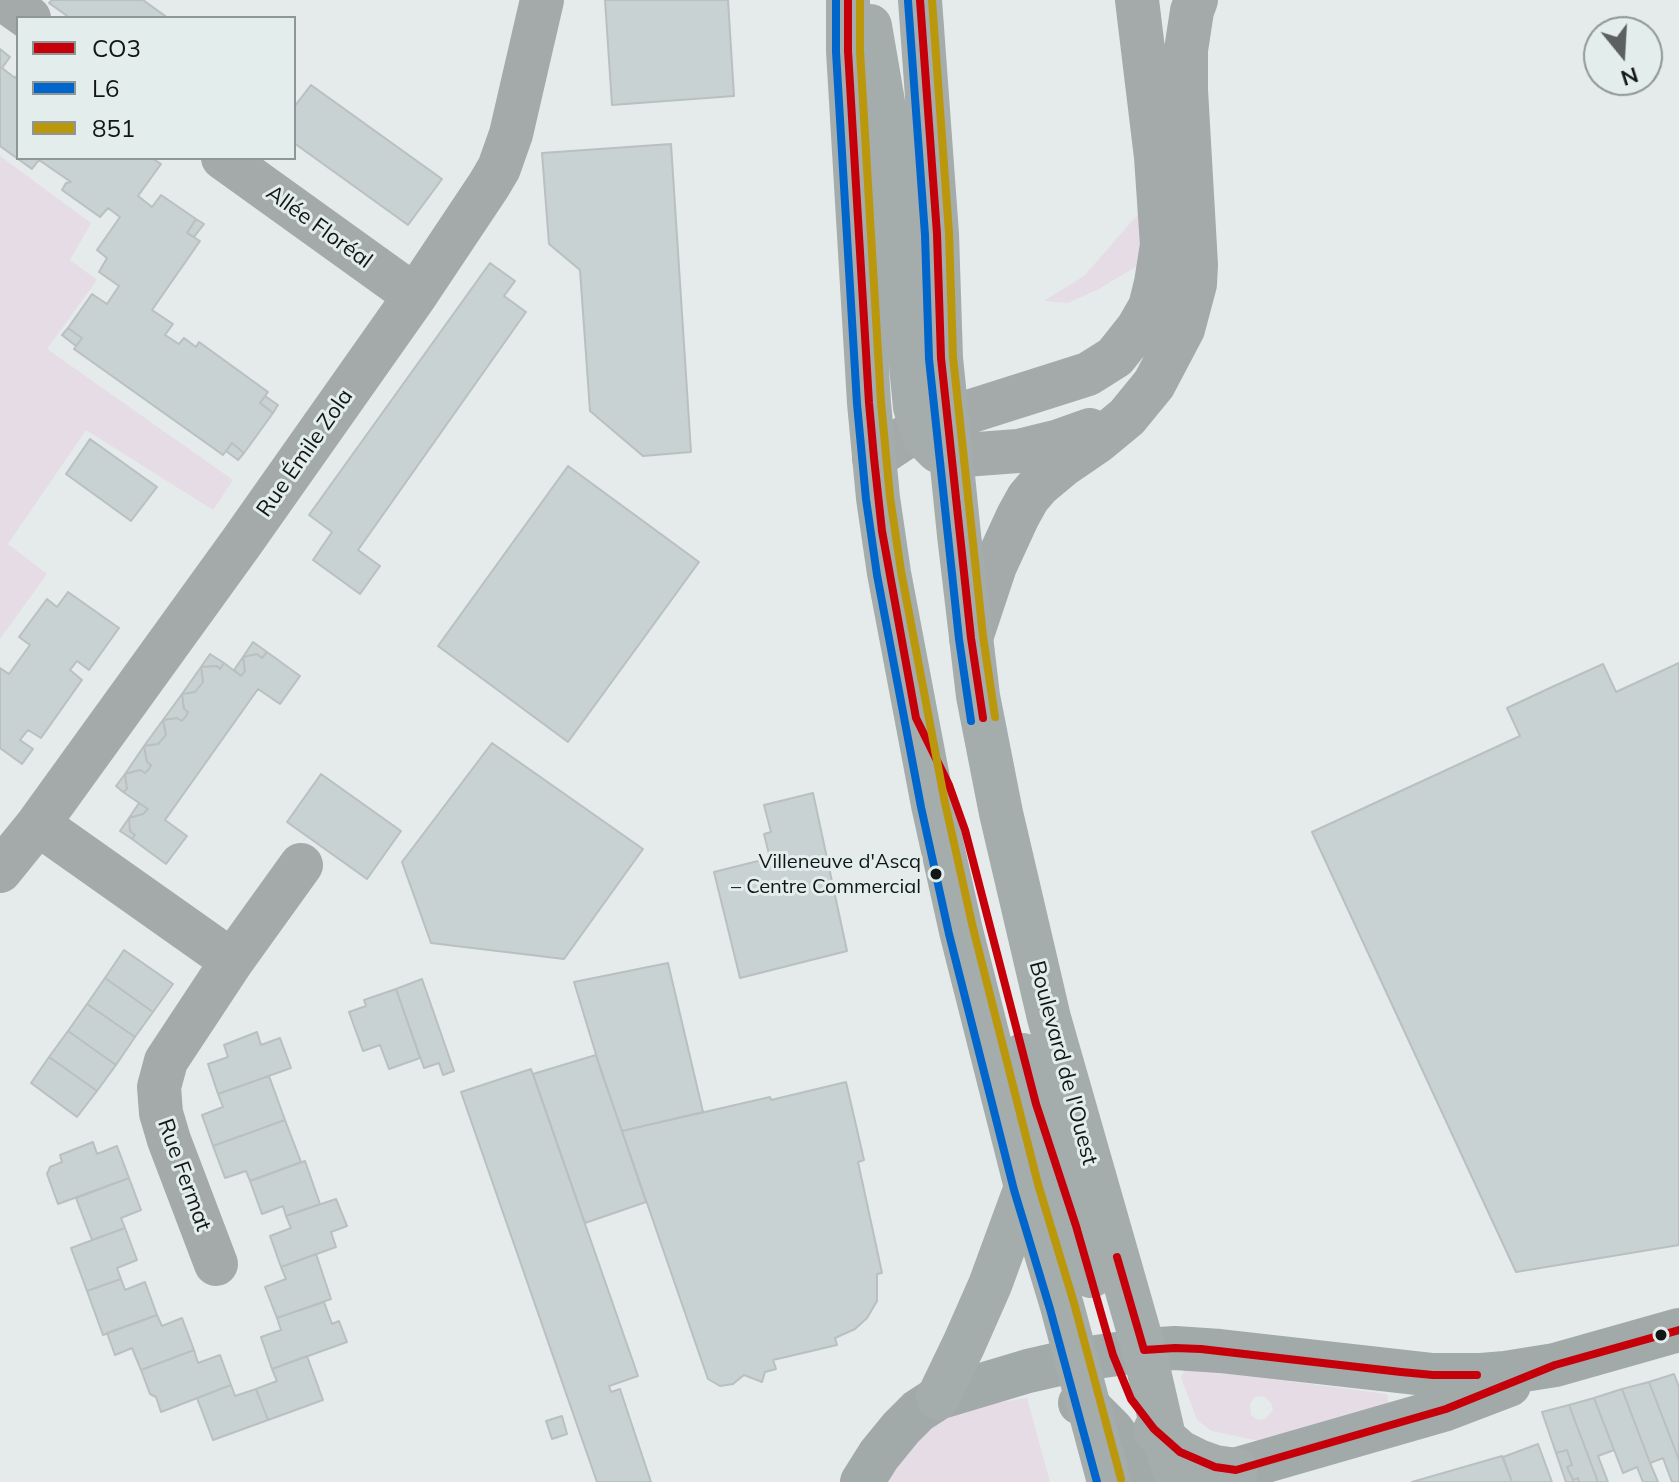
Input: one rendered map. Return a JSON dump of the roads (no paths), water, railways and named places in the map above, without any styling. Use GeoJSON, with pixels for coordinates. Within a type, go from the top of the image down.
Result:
{"type":"FeatureCollection","features":[{"type":"Feature","properties":{"kind":"main road","name":"Boulevard de l'Ouest"},"geometry":{"type":"LineString","coordinates":[[848,0],[851,99],[874,458],[882,531],[916,718],[961,931],[1026,1187],[1062,1306],[1111,1355]]}},
{"type":"Feature","properties":{"kind":"main road"},"geometry":{"type":"LineString","coordinates":[[865,0],[888,131],[915,407],[940,434]]}},
{"type":"Feature","properties":{"kind":"main road","name":"Boulevard de l'Ouest"},"geometry":{"type":"LineString","coordinates":[[920,0],[937,234],[940,434],[978,696],[1001,813],[1049,1018],[1111,1355],[1089,1407],[1109,1482]]}},
{"type":"Feature","properties":{"kind":"main road"},"geometry":{"type":"LineString","coordinates":[[916,718],[949,785],[965,830],[1036,1104],[1076,1226],[1111,1355],[1131,1399],[1165,1441],[1198,1461],[1236,1470]]}},
{"type":"Feature","properties":{"kind":"main road"},"geometry":{"type":"LineString","coordinates":[[938,1398],[990,1285],[1026,1187]]}},
{"type":"Feature","properties":{"kind":"main road"},"geometry":{"type":"LineString","coordinates":[[1165,1441],[1178,1482]]}},
{"type":"Feature","properties":{"kind":"street"},"geometry":{"type":"LineString","coordinates":[[4,0],[26,16]]}},
{"type":"Feature","properties":{"kind":"street","name":"Rue Émile Zola"},"geometry":{"type":"LineString","coordinates":[[0,871],[38,824],[234,552],[415,296],[489,185],[499,168],[511,134],[542,0]]}},
{"type":"Feature","properties":{"kind":"street"},"geometry":{"type":"LineString","coordinates":[[874,458],[1101,367],[1129,342],[1150,307],[1162,245],[1156,157],[1137,0]]}},
{"type":"Feature","properties":{"kind":"street"},"geometry":{"type":"LineString","coordinates":[[940,434],[1018,451],[1080,435],[1115,416],[1154,384],[1183,329],[1195,284],[1196,247],[1186,50],[1196,0]]}},
{"type":"Feature","properties":{"kind":"street","name":"Allée Floréal"},"geometry":{"type":"LineString","coordinates":[[226,160],[415,296]]}},
{"type":"Feature","properties":{"kind":"street","name":"Boulevard de l'Ouest"},"geometry":{"type":"LineString","coordinates":[[971,638],[995,566],[1028,498],[1063,465],[1114,429],[1154,384]]}},
{"type":"Feature","properties":{"kind":"street"},"geometry":{"type":"LineString","coordinates":[[38,824],[232,961]]}},
{"type":"Feature","properties":{"kind":"street","name":"Rue Fermat"},"geometry":{"type":"LineString","coordinates":[[216,1264],[169,1140],[161,1113],[159,1087],[166,1061],[301,865]]}},
{"type":"Feature","properties":{"kind":"street"},"geometry":{"type":"LineString","coordinates":[[862,1482],[901,1428],[918,1411],[938,1398],[1028,1371],[1111,1355],[1175,1348],[1201,1349],[1433,1375],[1505,1373],[1555,1365],[1679,1330]]}},
{"type":"Feature","properties":{"kind":"street"},"geometry":{"type":"LineString","coordinates":[[1193,1482],[1446,1409],[1555,1365]]}},
{"type":"Feature","properties":{"kind":"street","name":"Boulevard de l'Ouest"},"geometry":{"type":"LineString","coordinates":[[938,1398],[998,1388],[1032,1387],[1073,1398],[1089,1407],[1112,1430],[1124,1447],[1138,1482]]}},
{"type":"Feature","properties":{"kind":"place","name":"Villeneuve d'Ascq – Centre Commercial"},"geometry":{"type":"Point","coordinates":[936,874]}}]}
